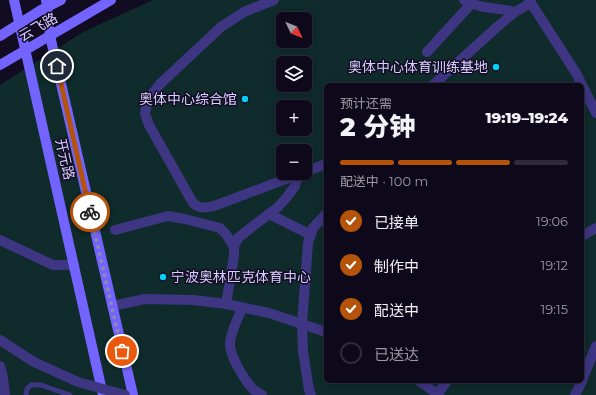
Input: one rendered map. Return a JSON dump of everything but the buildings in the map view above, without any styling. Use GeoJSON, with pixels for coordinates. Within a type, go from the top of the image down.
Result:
{"type":"FeatureCollection","features":[{"type":"Feature","properties":{"kind":"main road","name":"开元路"},"geometry":{"type":"LineString","coordinates":[[14,0],[103,395]]}},
{"type":"Feature","properties":{"kind":"main road","name":"云飞路"},"geometry":{"type":"LineString","coordinates":[[0,36],[20,24],[46,4],[62,0]]}},
{"type":"Feature","properties":{"kind":"main road","name":"云飞路"},"geometry":{"type":"LineString","coordinates":[[0,65],[110,0]]}},
{"type":"Feature","properties":{"kind":"main road","name":"开元路"},"geometry":{"type":"LineString","coordinates":[[46,4],[50,36],[133,395]]}},
{"type":"Feature","properties":{"kind":"street"},"geometry":{"type":"LineString","coordinates":[[274,0],[244,12],[221,27],[160,84],[150,96],[145,114],[149,125],[196,206],[204,208],[214,206],[283,180]]}},
{"type":"Feature","properties":{"kind":"street"},"geometry":{"type":"LineString","coordinates":[[427,52],[467,2],[480,7],[510,10],[515,12]]}},
{"type":"Feature","properties":{"kind":"street"},"geometry":{"type":"LineString","coordinates":[[435,83],[496,27],[530,2],[581,83]]}},
{"type":"Feature","properties":{"kind":"street"},"geometry":{"type":"LineString","coordinates":[[584,90],[596,113]]}},
{"type":"Feature","properties":{"kind":"street"},"geometry":{"type":"LineString","coordinates":[[312,169],[324,165]]}},
{"type":"Feature","properties":{"kind":"street"},"geometry":{"type":"LineString","coordinates":[[226,304],[234,256],[234,247],[238,238],[278,207],[288,197],[298,180]]}},
{"type":"Feature","properties":{"kind":"street"},"geometry":{"type":"LineString","coordinates":[[186,219],[196,206]]}},
{"type":"Feature","properties":{"kind":"street"},"geometry":{"type":"LineString","coordinates":[[269,214],[311,235]]}},
{"type":"Feature","properties":{"kind":"street"},"geometry":{"type":"LineString","coordinates":[[115,230],[168,216],[220,228],[226,234],[234,247]]}},
{"type":"Feature","properties":{"kind":"street"},"geometry":{"type":"LineString","coordinates":[[311,395],[303,351],[302,324],[308,243],[313,228],[324,216]]}},
{"type":"Feature","properties":{"kind":"street"},"geometry":{"type":"LineString","coordinates":[[584,235],[596,228]]}},
{"type":"Feature","properties":{"kind":"street"},"geometry":{"type":"LineString","coordinates":[[0,240],[53,265],[74,265]]}},
{"type":"Feature","properties":{"kind":"street"},"geometry":{"type":"LineString","coordinates":[[112,306],[145,299],[194,300],[226,304],[269,313],[324,331]]}},
{"type":"Feature","properties":{"kind":"street"},"geometry":{"type":"LineString","coordinates":[[242,308],[233,331],[230,344],[231,353],[254,392],[262,395]]}},
{"type":"Feature","properties":{"kind":"street"},"geometry":{"type":"LineString","coordinates":[[0,340],[34,362],[78,382],[125,395]]}},
{"type":"Feature","properties":{"kind":"street"},"geometry":{"type":"LineString","coordinates":[[584,376],[596,346]]}},
{"type":"Feature","properties":{"kind":"street"},"geometry":{"type":"LineString","coordinates":[[0,366],[5,395]]}},
{"type":"Feature","properties":{"kind":"street"},"geometry":{"type":"LineString","coordinates":[[422,383],[438,395],[446,383]]}},
{"type":"Feature","properties":{"kind":"street"},"geometry":{"type":"LineString","coordinates":[[575,395],[581,383]]}},
{"type":"Feature","properties":{"kind":"lane"},"geometry":{"type":"LineString","coordinates":[[26,395],[27,389],[31,385],[42,385],[70,395]]}},
{"type":"Feature","properties":{"kind":"green space","name":"宁波奥林匹克体育中心"},"geometry":{"type":"Polygon","coordinates":[[[153,0],[596,0],[596,395],[0,395],[0,85],[83,32],[153,0]]]}},
{"type":"Feature","properties":{"kind":"way so far"},"geometry":{"type":"LineString","coordinates":[[90,212],[122,351]]}},
{"type":"Feature","properties":{"kind":"place","name":"奥体中心体育训练基地"},"geometry":{"type":"Point","coordinates":[496,67]}},
{"type":"Feature","properties":{"kind":"place","name":"奥体中心综合馆"},"geometry":{"type":"Point","coordinates":[245,99]}},
{"type":"Feature","properties":{"kind":"place","name":"宁波奥林匹克体育中心"},"geometry":{"type":"Point","coordinates":[163,277]}},
{"type":"Feature","properties":{"kind":"route"},"geometry":{"type":"LineString","coordinates":[[57,66],[90,212]]}}]}
